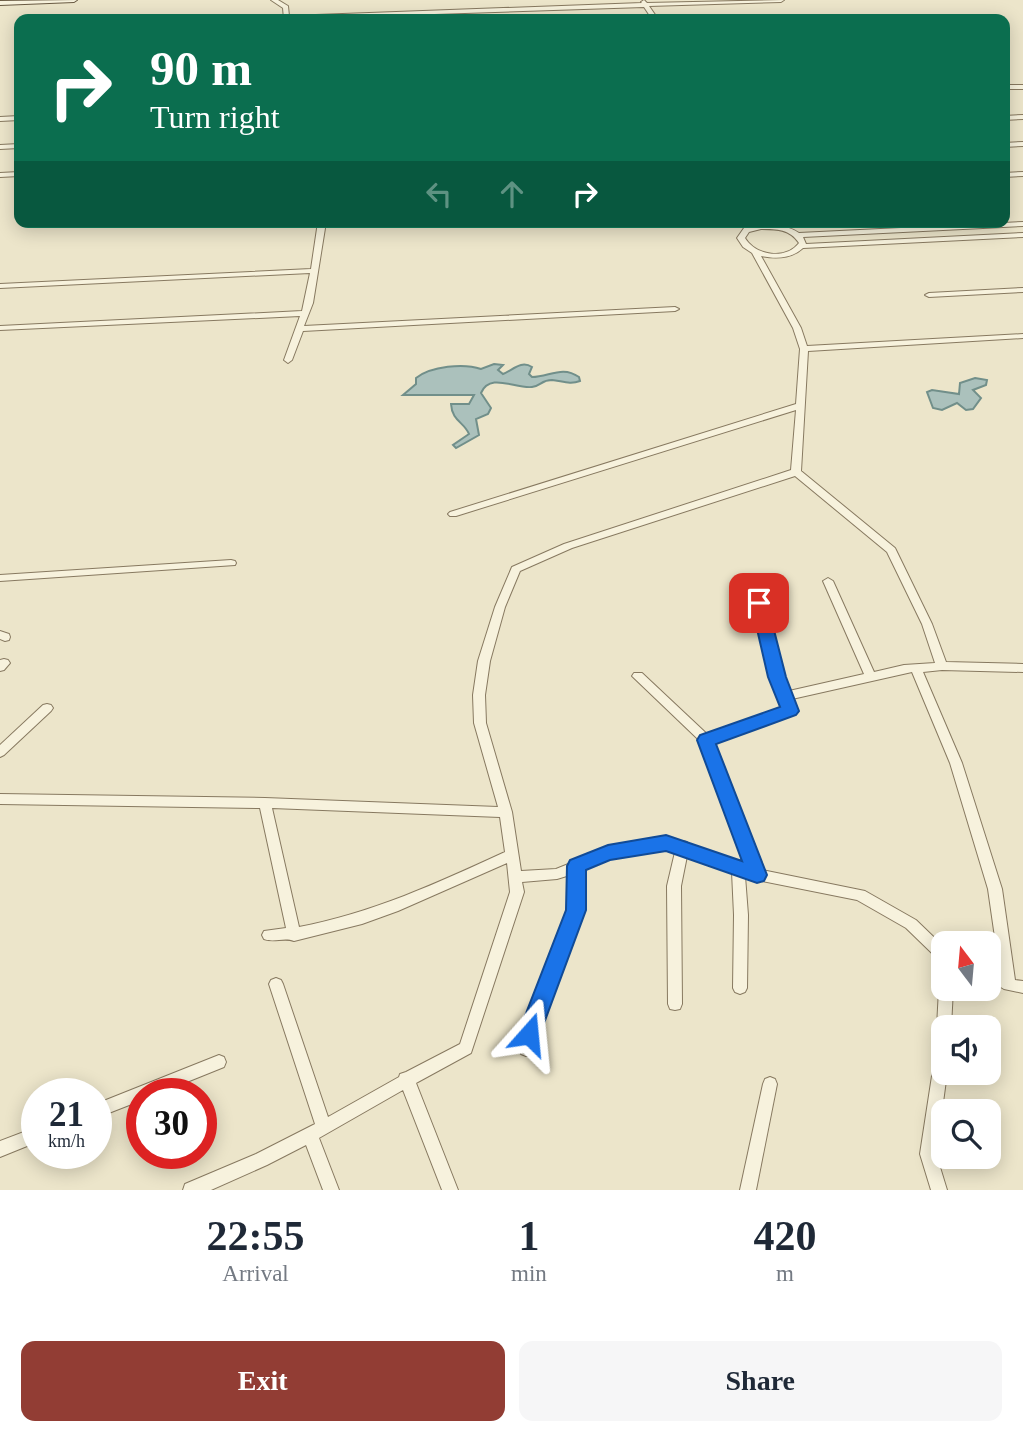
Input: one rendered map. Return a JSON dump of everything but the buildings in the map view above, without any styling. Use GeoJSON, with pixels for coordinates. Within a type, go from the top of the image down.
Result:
{"type":"FeatureCollection","features":[{"type":"Feature","properties":{"kind":"main road"},"geometry":{"type":"LineString","coordinates":[[0,3],[74,0]]}},
{"type":"Feature","properties":{"kind":"street"},"geometry":{"type":"LineString","coordinates":[[274,0],[286,7],[287,14]]}},
{"type":"Feature","properties":{"kind":"street"},"geometry":{"type":"LineString","coordinates":[[400,14],[781,0]]}},
{"type":"Feature","properties":{"kind":"street"},"geometry":{"type":"LineString","coordinates":[[288,360],[306,313],[320,228]]}},
{"type":"Feature","properties":{"kind":"street"},"geometry":{"type":"LineString","coordinates":[[745,228],[741,238],[743,244],[755,252],[797,328],[804,349],[796,472]]}},
{"type":"Feature","properties":{"kind":"street"},"geometry":{"type":"LineString","coordinates":[[776,228],[798,235],[941,228]]}},
{"type":"Feature","properties":{"kind":"street"},"geometry":{"type":"LineString","coordinates":[[798,235],[802,246]]}},
{"type":"Feature","properties":{"kind":"street"},"geometry":{"type":"LineString","coordinates":[[755,252],[783,255],[794,253],[802,246],[1023,235]]}},
{"type":"Feature","properties":{"kind":"street"},"geometry":{"type":"LineString","coordinates":[[0,286],[314,271]]}},
{"type":"Feature","properties":{"kind":"street"},"geometry":{"type":"LineString","coordinates":[[929,295],[1023,290]]}},
{"type":"Feature","properties":{"kind":"street"},"geometry":{"type":"LineString","coordinates":[[300,329],[675,309]]}},
{"type":"Feature","properties":{"kind":"street"},"geometry":{"type":"LineString","coordinates":[[0,328],[306,313]]}},
{"type":"Feature","properties":{"kind":"street"},"geometry":{"type":"LineString","coordinates":[[804,349],[1023,336]]}},
{"type":"Feature","properties":{"kind":"street"},"geometry":{"type":"LineString","coordinates":[[453,514],[800,406]]}},
{"type":"Feature","properties":{"kind":"street"},"geometry":{"type":"LineString","coordinates":[[796,472],[891,550],[927,624],[942,666]]}},
{"type":"Feature","properties":{"kind":"street"},"geometry":{"type":"LineString","coordinates":[[201,1188],[317,1131],[405,1079],[466,1048],[517,892],[506,812],[480,723],[479,695],[484,660],[500,607],[516,569],[568,546],[796,472]]}},
{"type":"Feature","properties":{"kind":"street"},"geometry":{"type":"LineString","coordinates":[[0,578],[231,563]]}},
{"type":"Feature","properties":{"kind":"street"},"geometry":{"type":"LineString","coordinates":[[706,740],[790,711],[777,677],[753,579]]}},
{"type":"Feature","properties":{"kind":"street"},"geometry":{"type":"LineString","coordinates":[[828,581],[871,677]]}},
{"type":"Feature","properties":{"kind":"street"},"geometry":{"type":"LineString","coordinates":[[916,668],[956,763],[995,889],[1016,986]]}},
{"type":"Feature","properties":{"kind":"street"},"geometry":{"type":"LineString","coordinates":[[785,696],[916,668],[1023,668]]}},
{"type":"Feature","properties":{"kind":"street"},"geometry":{"type":"LineString","coordinates":[[638,676],[706,740],[757,875]]}},
{"type":"Feature","properties":{"kind":"street"},"geometry":{"type":"LineString","coordinates":[[0,752],[47,708]]}},
{"type":"Feature","properties":{"kind":"street"},"geometry":{"type":"LineString","coordinates":[[0,799],[265,803],[506,812]]}},
{"type":"Feature","properties":{"kind":"street"},"geometry":{"type":"LineString","coordinates":[[265,803],[294,935]]}},
{"type":"Feature","properties":{"kind":"street"},"geometry":{"type":"LineString","coordinates":[[514,877],[557,874],[608,853],[666,843],[683,846],[757,875],[859,895],[911,924],[931,943]]}},
{"type":"Feature","properties":{"kind":"street"},"geometry":{"type":"LineString","coordinates":[[675,1004],[674,886],[683,846]]}},
{"type":"Feature","properties":{"kind":"street"},"geometry":{"type":"LineString","coordinates":[[269,935],[294,935],[376,913],[421,896],[513,854]]}},
{"type":"Feature","properties":{"kind":"street"},"geometry":{"type":"LineString","coordinates":[[526,1049],[532,1020],[576,910],[576,866]]}},
{"type":"Feature","properties":{"kind":"street"},"geometry":{"type":"LineString","coordinates":[[738,868],[741,915],[740,988]]}},
{"type":"Feature","properties":{"kind":"street"},"geometry":{"type":"LineString","coordinates":[[276,984],[331,1190]]}},
{"type":"Feature","properties":{"kind":"street"},"geometry":{"type":"LineString","coordinates":[[112,1105],[219,1062]]}},
{"type":"Feature","properties":{"kind":"street"},"geometry":{"type":"LineString","coordinates":[[405,1079],[450,1190]]}},
{"type":"Feature","properties":{"kind":"street"},"geometry":{"type":"LineString","coordinates":[[748,1190],[770,1084]]}},
{"type":"Feature","properties":{"kind":"street"},"geometry":{"type":"LineString","coordinates":[[938,1085],[928,1154],[939,1190]]}},
{"type":"Feature","properties":{"kind":"street"},"geometry":{"type":"LineString","coordinates":[[0,1149],[21,1140]]}},
{"type":"Feature","properties":{"kind":"water"},"geometry":{"type":"Polygon","coordinates":[[[494,364],[503,365],[498,370],[503,374],[517,366],[528,365],[532,367],[529,374],[532,377],[567,372],[579,377],[580,381],[569,383],[548,380],[532,387],[490,383],[481,393],[491,408],[488,414],[476,419],[479,435],[456,448],[453,445],[469,434],[456,418],[451,404],[469,404],[474,395],[403,395],[416,384],[416,378],[430,371],[457,366],[481,369],[494,364]]]}},
{"type":"Feature","properties":{"kind":"water"},"geometry":{"type":"Polygon","coordinates":[[[975,378],[987,380],[986,385],[973,390],[981,398],[973,409],[966,410],[957,403],[942,410],[933,408],[927,392],[932,390],[959,394],[960,383],[975,378]]]}},
{"type":"Feature","properties":{"kind":"route"},"geometry":{"type":"LineString","coordinates":[[529,1034],[532,1020],[576,910],[576,866],[608,853],[666,843],[683,846],[757,875],[706,740],[790,711],[777,677],[759,603]]}}]}
